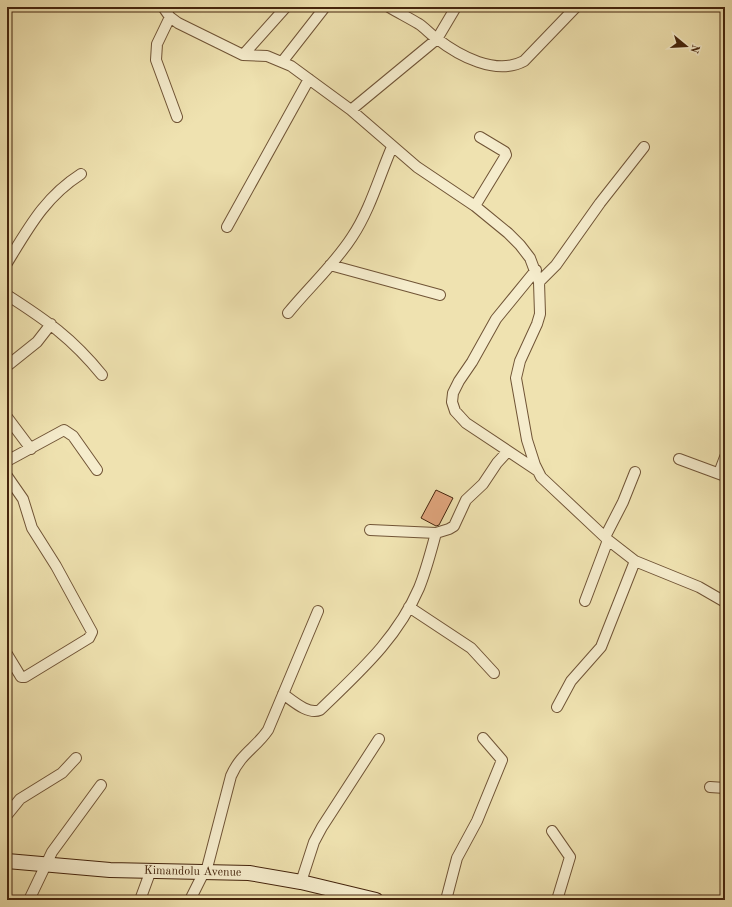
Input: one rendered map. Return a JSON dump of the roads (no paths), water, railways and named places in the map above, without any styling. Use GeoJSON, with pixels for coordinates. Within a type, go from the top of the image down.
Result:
{"type":"FeatureCollection","features":[{"type":"Feature","properties":{"kind":"street"},"geometry":{"type":"LineString","coordinates":[[163,7],[170,17],[178,23],[243,55],[267,56],[282,62],[309,79],[351,110],[392,147],[417,167],[475,206],[508,232],[530,258],[536,270],[539,282],[540,314],[520,361],[516,378],[527,440],[541,477],[607,539],[635,561],[699,587],[725,602]]}},
{"type":"Feature","properties":{"kind":"street"},"geometry":{"type":"LineString","coordinates":[[243,55],[286,7]]}},
{"type":"Feature","properties":{"kind":"street"},"geometry":{"type":"LineString","coordinates":[[282,62],[325,7]]}},
{"type":"Feature","properties":{"kind":"street"},"geometry":{"type":"LineString","coordinates":[[389,7],[419,25],[436,39],[468,58],[481,63],[499,66],[517,64],[534,52],[576,7]]}},
{"type":"Feature","properties":{"kind":"street"},"geometry":{"type":"LineString","coordinates":[[406,18],[410,7]]}},
{"type":"Feature","properties":{"kind":"street"},"geometry":{"type":"LineString","coordinates":[[351,110],[436,39],[456,7]]}},
{"type":"Feature","properties":{"kind":"street"},"geometry":{"type":"LineString","coordinates":[[170,17],[157,44],[156,60],[177,117]]}},
{"type":"Feature","properties":{"kind":"street"},"geometry":{"type":"LineString","coordinates":[[227,227],[309,79]]}},
{"type":"Feature","properties":{"kind":"street"},"geometry":{"type":"LineString","coordinates":[[475,206],[506,155],[505,152],[480,137]]}},
{"type":"Feature","properties":{"kind":"street"},"geometry":{"type":"LineString","coordinates":[[288,313],[330,265],[360,224],[392,147]]}},
{"type":"Feature","properties":{"kind":"street"},"geometry":{"type":"LineString","coordinates":[[539,282],[556,265],[600,203],[644,147]]}},
{"type":"Feature","properties":{"kind":"street"},"geometry":{"type":"LineString","coordinates":[[7,263],[33,221],[49,200],[64,185],[81,174]]}},
{"type":"Feature","properties":{"kind":"street"},"geometry":{"type":"LineString","coordinates":[[330,265],[440,296]]}},
{"type":"Feature","properties":{"kind":"street"},"geometry":{"type":"LineString","coordinates":[[536,270],[496,320],[453,393],[455,411],[460,417],[488,439],[538,471]]}},
{"type":"Feature","properties":{"kind":"street"},"geometry":{"type":"LineString","coordinates":[[7,295],[51,324],[86,355],[102,375]]}},
{"type":"Feature","properties":{"kind":"street"},"geometry":{"type":"LineString","coordinates":[[7,366],[37,342],[51,324]]}},
{"type":"Feature","properties":{"kind":"street"},"geometry":{"type":"LineString","coordinates":[[7,417],[31,449]]}},
{"type":"Feature","properties":{"kind":"street"},"geometry":{"type":"LineString","coordinates":[[7,461],[67,430],[74,436],[97,470]]}},
{"type":"Feature","properties":{"kind":"street"},"geometry":{"type":"LineString","coordinates":[[370,530],[436,533],[442,532],[454,526],[466,500],[483,484],[497,463],[508,451]]}},
{"type":"Feature","properties":{"kind":"street"},"geometry":{"type":"LineString","coordinates":[[679,459],[722,474],[725,458]]}},
{"type":"Feature","properties":{"kind":"street"},"geometry":{"type":"LineString","coordinates":[[584,601],[607,539],[635,472]]}},
{"type":"Feature","properties":{"kind":"street"},"geometry":{"type":"LineString","coordinates":[[7,476],[23,499],[32,528],[56,566],[92,632],[89,638],[25,677],[21,677],[7,654]]}},
{"type":"Feature","properties":{"kind":"street"},"geometry":{"type":"LineString","coordinates":[[283,694],[310,711],[315,712],[320,710],[385,646],[419,588],[436,533]]}},
{"type":"Feature","properties":{"kind":"street"},"geometry":{"type":"LineString","coordinates":[[557,707],[571,681],[601,647],[635,561]]}},
{"type":"Feature","properties":{"kind":"street"},"geometry":{"type":"LineString","coordinates":[[409,607],[471,648],[494,673]]}},
{"type":"Feature","properties":{"kind":"street"},"geometry":{"type":"LineString","coordinates":[[190,900],[205,872],[231,776],[242,757],[264,735],[318,612]]}},
{"type":"Feature","properties":{"kind":"street"},"geometry":{"type":"LineString","coordinates":[[446,900],[456,858],[477,821],[502,760],[483,738]]}},
{"type":"Feature","properties":{"kind":"street"},"geometry":{"type":"LineString","coordinates":[[301,882],[314,842],[322,827],[379,739]]}},
{"type":"Feature","properties":{"kind":"street"},"geometry":{"type":"LineString","coordinates":[[7,815],[20,799],[62,773],[76,758]]}},
{"type":"Feature","properties":{"kind":"street"},"geometry":{"type":"LineString","coordinates":[[29,900],[44,865],[60,839],[101,785]]}},
{"type":"Feature","properties":{"kind":"street"},"geometry":{"type":"LineString","coordinates":[[710,787],[725,788]]}},
{"type":"Feature","properties":{"kind":"street"},"geometry":{"type":"LineString","coordinates":[[552,831],[570,857],[557,900]]}},
{"type":"Feature","properties":{"kind":"street","name":"Kimandolu Avenue"},"geometry":{"type":"LineString","coordinates":[[7,861],[110,870],[249,873],[301,882],[376,900]]}},
{"type":"Feature","properties":{"kind":"street"},"geometry":{"type":"LineString","coordinates":[[140,900],[151,870]]}}]}
